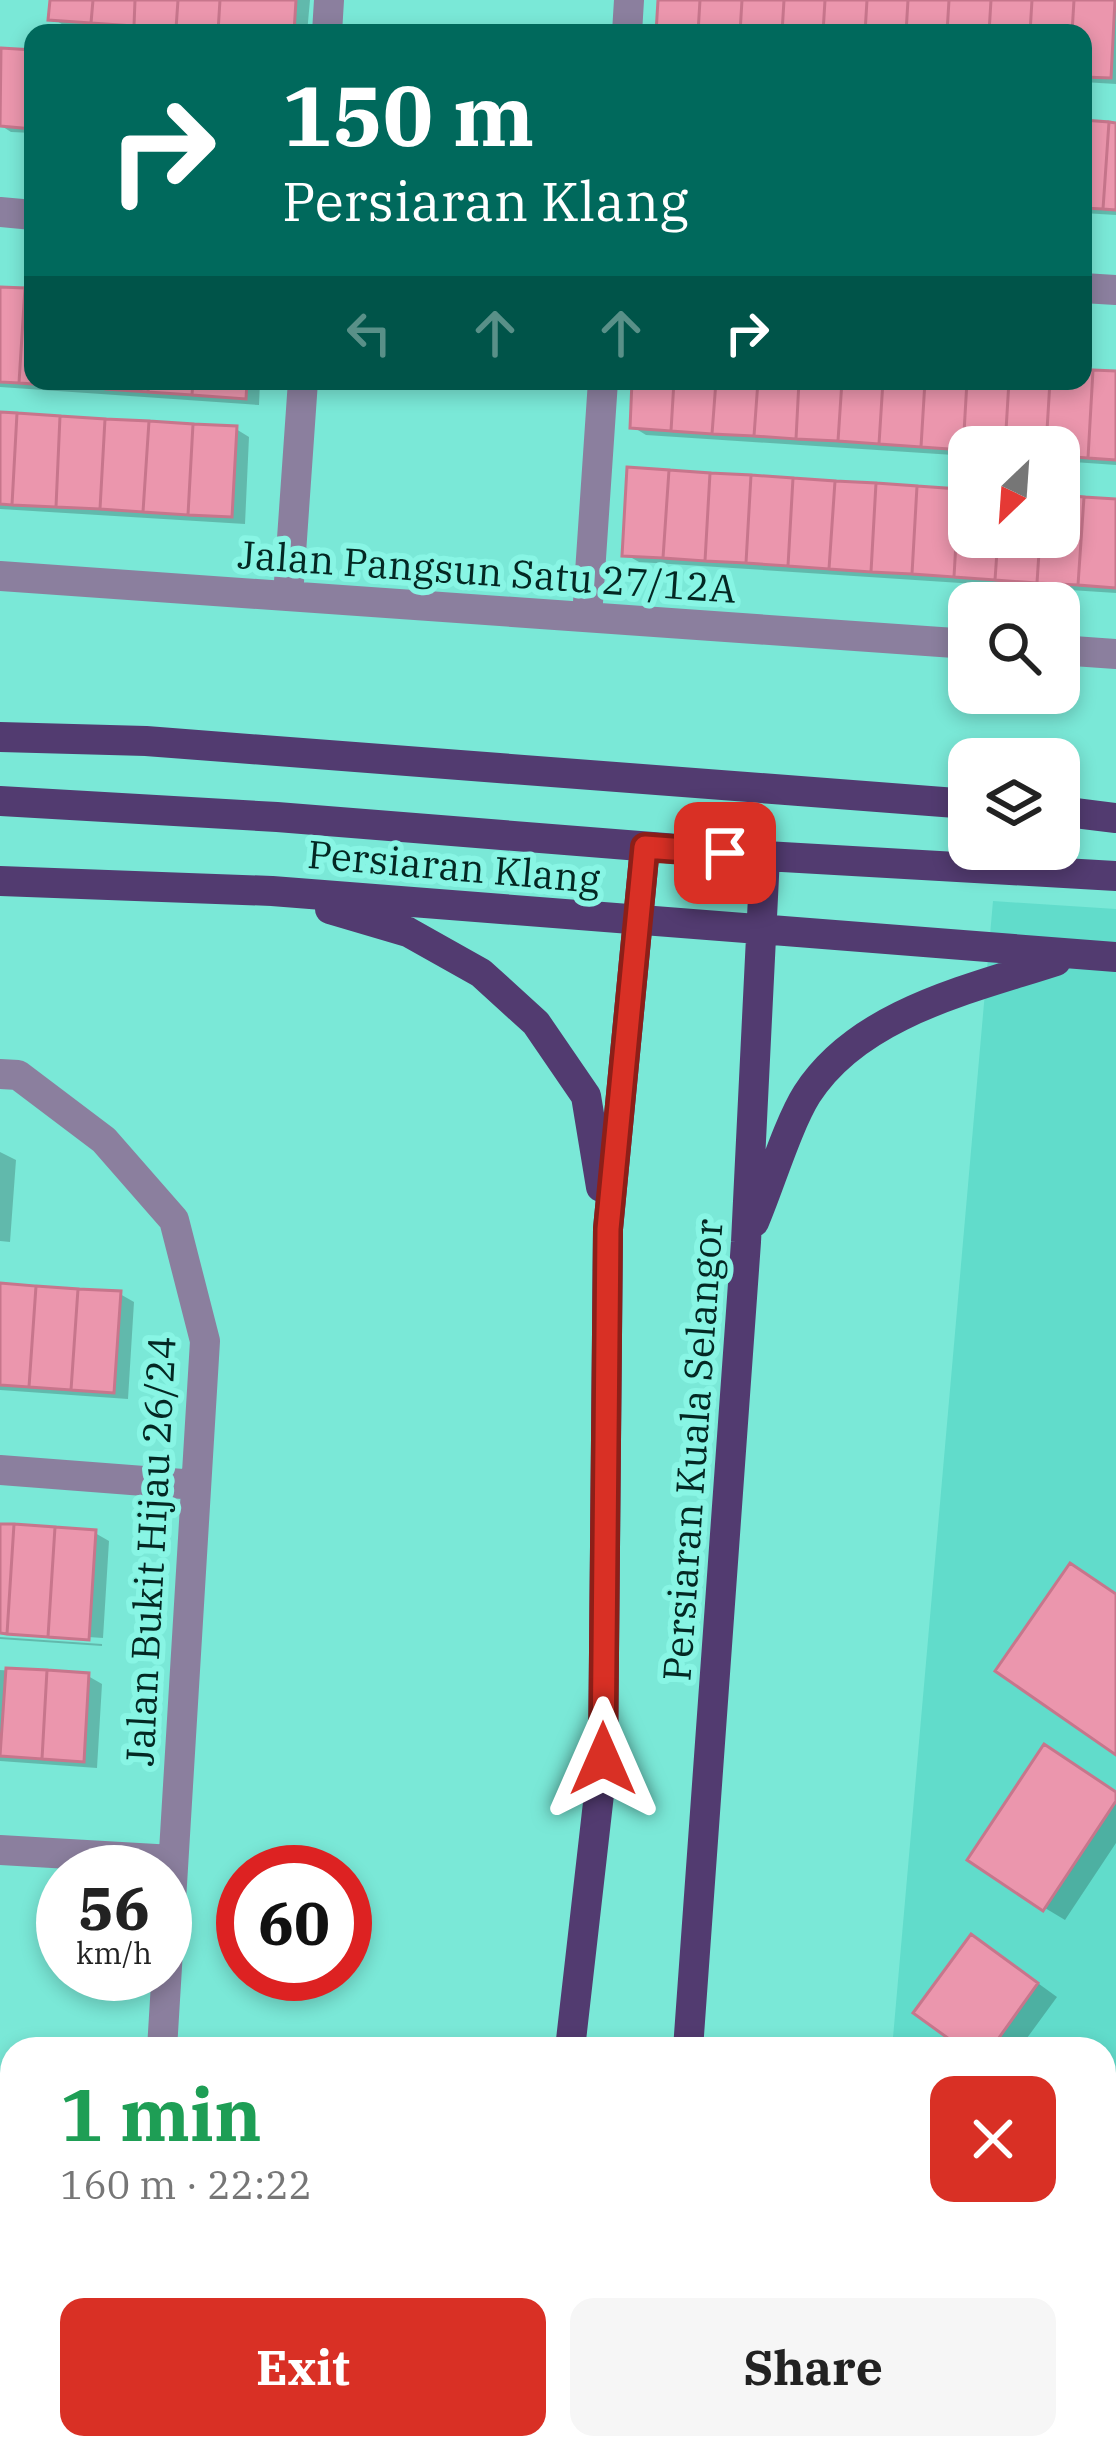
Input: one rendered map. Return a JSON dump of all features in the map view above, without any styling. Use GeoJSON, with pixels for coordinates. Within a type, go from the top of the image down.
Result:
{"type":"FeatureCollection","features":[{"type":"Feature","properties":{"kind":"main road"},"geometry":{"type":"LineString","coordinates":[[0,737],[146,741],[948,802]]}},
{"type":"Feature","properties":{"kind":"main road","name":"Persiaran Klang"},"geometry":{"type":"LineString","coordinates":[[0,802],[1116,876]]}},
{"type":"Feature","properties":{"kind":"main road"},"geometry":{"type":"LineString","coordinates":[[1080,814],[1116,818]]}},
{"type":"Feature","properties":{"kind":"main road","name":"Persiaran Kuala Selangor"},"geometry":{"type":"LineString","coordinates":[[571,2037],[603,1759],[608,1229],[645,847]]}},
{"type":"Feature","properties":{"kind":"main road","name":"Persiaran Kuala Selangor"},"geometry":{"type":"LineString","coordinates":[[689,2037],[746,1242],[765,856]]}},
{"type":"Feature","properties":{"kind":"main road","name":"Persiaran Klang"},"geometry":{"type":"LineString","coordinates":[[0,881],[272,891],[1116,957]]}},
{"type":"Feature","properties":{"kind":"main road"},"geometry":{"type":"LineString","coordinates":[[272,891],[408,932],[481,973],[536,1023],[586,1096],[608,1229]]}},
{"type":"Feature","properties":{"kind":"main road"},"geometry":{"type":"LineString","coordinates":[[746,1242],[808,1094],[856,1043],[931,1002],[1073,956]]}},
{"type":"Feature","properties":{"kind":"street"},"geometry":{"type":"LineString","coordinates":[[288,596],[302,390]]}},
{"type":"Feature","properties":{"kind":"street"},"geometry":{"type":"LineString","coordinates":[[587,617],[602,390]]}},
{"type":"Feature","properties":{"kind":"street","name":"Jalan Pangsun Satu 27/12A"},"geometry":{"type":"LineString","coordinates":[[0,576],[948,643]]}},
{"type":"Feature","properties":{"kind":"street"},"geometry":{"type":"LineString","coordinates":[[1080,651],[1116,654]]}},
{"type":"Feature","properties":{"kind":"street","name":"Jalan Bukit Hijau 26/24"},"geometry":{"type":"LineString","coordinates":[[0,1074],[19,1075],[104,1140],[174,1220],[205,1341],[174,1845]]}},
{"type":"Feature","properties":{"kind":"street"},"geometry":{"type":"LineString","coordinates":[[0,1470],[196,1485]]}},
{"type":"Feature","properties":{"kind":"street"},"geometry":{"type":"LineString","coordinates":[[0,1850],[36,1852]]}},
{"type":"Feature","properties":{"kind":"street","name":"Jalan Bukit Hijau 26/24"},"geometry":{"type":"LineString","coordinates":[[163,2037],[165,2001]]}},
{"type":"Feature","properties":{"kind":"shaded area"},"geometry":{"type":"Polygon","coordinates":[[[993,901],[1116,909],[1116,2037],[893,2037],[993,901]]]}},
{"type":"Feature","properties":{"kind":"building"},"geometry":{"type":"Polygon","coordinates":[[[50,0],[93,0],[91,23],[48,20],[50,0]]]}},
{"type":"Feature","properties":{"kind":"building"},"geometry":{"type":"Polygon","coordinates":[[[93,0],[135,0],[134,24],[91,23],[93,0]]]}},
{"type":"Feature","properties":{"kind":"building"},"geometry":{"type":"Polygon","coordinates":[[[135,0],[178,0],[176,24],[134,24],[135,0]]]}},
{"type":"Feature","properties":{"kind":"building"},"geometry":{"type":"Polygon","coordinates":[[[178,0],[220,0],[218,24],[176,24],[178,0]]]}},
{"type":"Feature","properties":{"kind":"building"},"geometry":{"type":"Polygon","coordinates":[[[220,0],[296,0],[295,24],[218,24],[220,0]]]}},
{"type":"Feature","properties":{"kind":"building"},"geometry":{"type":"Polygon","coordinates":[[[658,0],[700,0],[699,24],[657,24],[658,0]]]}},
{"type":"Feature","properties":{"kind":"building"},"geometry":{"type":"Polygon","coordinates":[[[700,0],[742,0],[741,24],[699,24],[700,0]]]}},
{"type":"Feature","properties":{"kind":"building"},"geometry":{"type":"Polygon","coordinates":[[[742,0],[784,0],[783,24],[741,24],[742,0]]]}},
{"type":"Feature","properties":{"kind":"building"},"geometry":{"type":"Polygon","coordinates":[[[784,0],[825,0],[824,24],[783,24],[784,0]]]}},
{"type":"Feature","properties":{"kind":"building"},"geometry":{"type":"Polygon","coordinates":[[[825,0],[867,0],[866,24],[824,24],[825,0]]]}},
{"type":"Feature","properties":{"kind":"building"},"geometry":{"type":"Polygon","coordinates":[[[867,0],[908,0],[907,24],[866,24],[867,0]]]}},
{"type":"Feature","properties":{"kind":"building"},"geometry":{"type":"Polygon","coordinates":[[[908,0],[949,0],[948,24],[907,24],[908,0]]]}},
{"type":"Feature","properties":{"kind":"building"},"geometry":{"type":"Polygon","coordinates":[[[949,0],[991,0],[990,24],[948,24],[949,0]]]}},
{"type":"Feature","properties":{"kind":"building"},"geometry":{"type":"Polygon","coordinates":[[[991,0],[1032,0],[1031,24],[990,24],[991,0]]]}},
{"type":"Feature","properties":{"kind":"building"},"geometry":{"type":"Polygon","coordinates":[[[1032,0],[1074,0],[1073,24],[1031,24],[1032,0]]]}},
{"type":"Feature","properties":{"kind":"building"},"geometry":{"type":"Polygon","coordinates":[[[1074,0],[1115,0],[1111,78],[1092,77],[1092,24],[1073,24],[1074,0]]]}},
{"type":"Feature","properties":{"kind":"building"},"geometry":{"type":"Polygon","coordinates":[[[1,48],[24,49],[24,128],[0,126],[1,48]]]}},
{"type":"Feature","properties":{"kind":"building"},"geometry":{"type":"Polygon","coordinates":[[[1092,121],[1109,122],[1103,209],[1092,208],[1092,121]]]}},
{"type":"Feature","properties":{"kind":"building"},"geometry":{"type":"Polygon","coordinates":[[[1109,122],[1116,123],[1116,210],[1103,209],[1109,122]]]}},
{"type":"Feature","properties":{"kind":"building"},"geometry":{"type":"Polygon","coordinates":[[[0,287],[24,288],[19,383],[0,382],[0,287]]]}},
{"type":"Feature","properties":{"kind":"building"},"geometry":{"type":"Polygon","coordinates":[[[24,304],[24,383],[19,383],[24,304]]]}},
{"type":"Feature","properties":{"kind":"building"},"geometry":{"type":"Polygon","coordinates":[[[1093,370],[1116,371],[1116,460],[1088,458],[1093,370]]]}},
{"type":"Feature","properties":{"kind":"building"},"geometry":{"type":"Polygon","coordinates":[[[148,390],[192,390],[192,395],[148,390]]]}},
{"type":"Feature","properties":{"kind":"building"},"geometry":{"type":"Polygon","coordinates":[[[192,390],[246,390],[246,399],[192,395],[192,390]]]}},
{"type":"Feature","properties":{"kind":"building"},"geometry":{"type":"Polygon","coordinates":[[[632,390],[673,390],[671,431],[630,428],[632,390]]]}},
{"type":"Feature","properties":{"kind":"building"},"geometry":{"type":"Polygon","coordinates":[[[673,390],[715,390],[712,434],[671,431],[673,390]]]}},
{"type":"Feature","properties":{"kind":"building"},"geometry":{"type":"Polygon","coordinates":[[[715,390],[757,390],[754,436],[712,434],[715,390]]]}},
{"type":"Feature","properties":{"kind":"building"},"geometry":{"type":"Polygon","coordinates":[[[757,390],[799,390],[796,439],[754,436],[757,390]]]}},
{"type":"Feature","properties":{"kind":"building"},"geometry":{"type":"Polygon","coordinates":[[[799,390],[841,390],[838,441],[796,439],[799,390]]]}},
{"type":"Feature","properties":{"kind":"building"},"geometry":{"type":"Polygon","coordinates":[[[841,390],[882,390],[879,444],[838,441],[841,390]]]}},
{"type":"Feature","properties":{"kind":"building"},"geometry":{"type":"Polygon","coordinates":[[[882,390],[924,390],[921,447],[879,444],[882,390]]]}},
{"type":"Feature","properties":{"kind":"building"},"geometry":{"type":"Polygon","coordinates":[[[924,390],[966,390],[964,426],[948,426],[948,449],[921,447],[924,390]]]}},
{"type":"Feature","properties":{"kind":"building"},"geometry":{"type":"Polygon","coordinates":[[[966,390],[1008,390],[1006,426],[964,426],[966,390]]]}},
{"type":"Feature","properties":{"kind":"building"},"geometry":{"type":"Polygon","coordinates":[[[1008,390],[1049,390],[1047,426],[1006,426],[1008,390]]]}},
{"type":"Feature","properties":{"kind":"building"},"geometry":{"type":"Polygon","coordinates":[[[1049,390],[1092,390],[1088,458],[1080,457],[1080,426],[1047,426],[1049,390]]]}},
{"type":"Feature","properties":{"kind":"building"},"geometry":{"type":"Polygon","coordinates":[[[0,412],[17,413],[12,505],[0,504],[0,412]]]}},
{"type":"Feature","properties":{"kind":"building"},"geometry":{"type":"Polygon","coordinates":[[[17,413],[60,416],[56,507],[12,505],[17,413]]]}},
{"type":"Feature","properties":{"kind":"building"},"geometry":{"type":"Polygon","coordinates":[[[60,416],[105,419],[100,509],[56,507],[60,416]]]}},
{"type":"Feature","properties":{"kind":"building"},"geometry":{"type":"Polygon","coordinates":[[[105,419],[149,421],[143,512],[100,509],[105,419]]]}},
{"type":"Feature","properties":{"kind":"building"},"geometry":{"type":"Polygon","coordinates":[[[149,421],[193,424],[188,515],[143,512],[149,421]]]}},
{"type":"Feature","properties":{"kind":"building"},"geometry":{"type":"Polygon","coordinates":[[[193,424],[237,426],[232,517],[188,515],[193,424]]]}},
{"type":"Feature","properties":{"kind":"building"},"geometry":{"type":"Polygon","coordinates":[[[627,467],[669,470],[663,558],[622,556],[627,467]]]}},
{"type":"Feature","properties":{"kind":"building"},"geometry":{"type":"Polygon","coordinates":[[[669,470],[710,473],[705,561],[663,558],[669,470]]]}},
{"type":"Feature","properties":{"kind":"building"},"geometry":{"type":"Polygon","coordinates":[[[710,473],[751,475],[746,563],[705,561],[710,473]]]}},
{"type":"Feature","properties":{"kind":"building"},"geometry":{"type":"Polygon","coordinates":[[[751,475],[793,478],[788,566],[746,563],[751,475]]]}},
{"type":"Feature","properties":{"kind":"building"},"geometry":{"type":"Polygon","coordinates":[[[793,478],[835,481],[829,569],[788,566],[793,478]]]}},
{"type":"Feature","properties":{"kind":"building"},"geometry":{"type":"Polygon","coordinates":[[[835,481],[876,483],[871,572],[829,569],[835,481]]]}},
{"type":"Feature","properties":{"kind":"building"},"geometry":{"type":"Polygon","coordinates":[[[876,483],[917,486],[912,574],[871,572],[876,483]]]}},
{"type":"Feature","properties":{"kind":"building"},"geometry":{"type":"Polygon","coordinates":[[[917,486],[948,488],[948,558],[955,558],[954,577],[912,574],[917,486]]]}},
{"type":"Feature","properties":{"kind":"building"},"geometry":{"type":"Polygon","coordinates":[[[1080,497],[1084,497],[1080,556],[1080,497]]]}},
{"type":"Feature","properties":{"kind":"building"},"geometry":{"type":"Polygon","coordinates":[[[1084,497],[1116,499],[1116,588],[1080,585],[1084,497]]]}},
{"type":"Feature","properties":{"kind":"building"},"geometry":{"type":"Polygon","coordinates":[[[955,558],[997,558],[995,580],[954,577],[955,558]]]}},
{"type":"Feature","properties":{"kind":"building"},"geometry":{"type":"Polygon","coordinates":[[[997,558],[1039,558],[1037,582],[995,580],[997,558]]]}},
{"type":"Feature","properties":{"kind":"building"},"geometry":{"type":"Polygon","coordinates":[[[1039,558],[1080,558],[1078,582],[1037,582],[1039,558]]]}},
{"type":"Feature","properties":{"kind":"building"},"geometry":{"type":"Polygon","coordinates":[[[0,1283],[36,1286],[29,1387],[0,1385],[0,1283]]]}},
{"type":"Feature","properties":{"kind":"building"},"geometry":{"type":"Polygon","coordinates":[[[36,1286],[78,1289],[71,1390],[29,1387],[36,1286]]]}},
{"type":"Feature","properties":{"kind":"building"},"geometry":{"type":"Polygon","coordinates":[[[78,1289],[121,1291],[114,1393],[71,1390],[78,1289]]]}},
{"type":"Feature","properties":{"kind":"building"},"geometry":{"type":"Polygon","coordinates":[[[0,1524],[14,1524],[7,1634],[0,1633],[0,1524]]]}},
{"type":"Feature","properties":{"kind":"building"},"geometry":{"type":"Polygon","coordinates":[[[14,1524],[55,1527],[48,1637],[7,1634],[14,1524]]]}},
{"type":"Feature","properties":{"kind":"building"},"geometry":{"type":"Polygon","coordinates":[[[55,1527],[96,1530],[89,1640],[48,1637],[55,1527]]]}},
{"type":"Feature","properties":{"kind":"building"},"geometry":{"type":"Polygon","coordinates":[[[1070,1563],[1116,1594],[1116,1755],[995,1671],[1070,1563]]]}},
{"type":"Feature","properties":{"kind":"building"},"geometry":{"type":"Polygon","coordinates":[[[6,1668],[47,1670],[42,1759],[0,1756],[6,1668]]]}},
{"type":"Feature","properties":{"kind":"building"},"geometry":{"type":"Polygon","coordinates":[[[47,1670],[89,1673],[84,1762],[42,1759],[47,1670]]]}},
{"type":"Feature","properties":{"kind":"building"},"geometry":{"type":"Polygon","coordinates":[[[1044,1744],[1116,1792],[1116,1801],[1043,1911],[967,1860],[1044,1744]]]}},
{"type":"Feature","properties":{"kind":"building"},"geometry":{"type":"Polygon","coordinates":[[[971,1934],[1038,1983],[1000,2037],[946,2037],[913,2013],[971,1934]]]}},
{"type":"Feature","properties":{"kind":"route"},"geometry":{"type":"LineString","coordinates":[[603,1759],[608,1229],[645,847],[725,853]]}}]}
